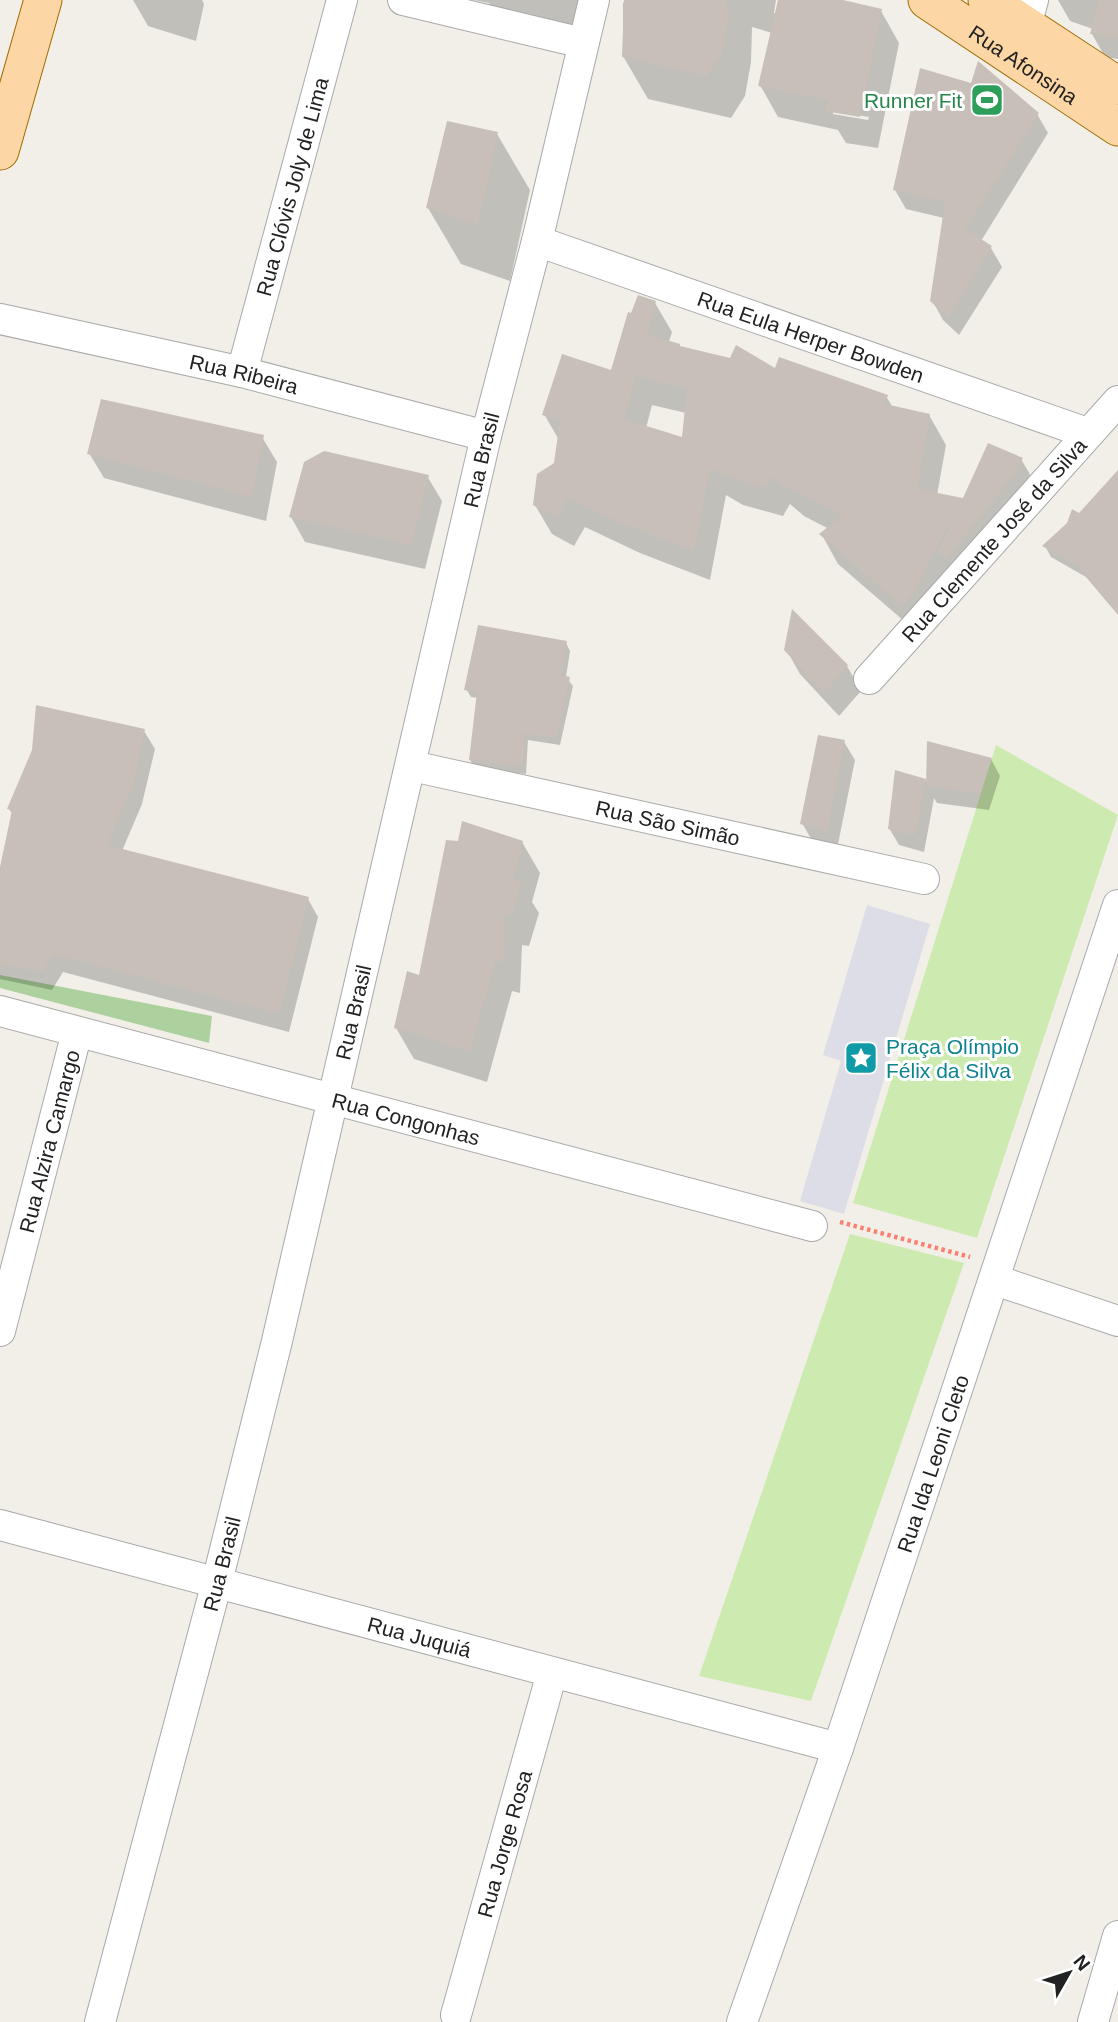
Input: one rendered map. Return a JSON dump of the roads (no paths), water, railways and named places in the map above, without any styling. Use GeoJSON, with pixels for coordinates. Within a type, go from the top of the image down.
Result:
{"type":"FeatureCollection","features":[{"type":"Feature","properties":{"kind":"main road"},"geometry":{"type":"LineString","coordinates":[[0,151],[43,0]]}},
{"type":"Feature","properties":{"kind":"main road","name":"Rua Afonsina"},"geometry":{"type":"LineString","coordinates":[[927,0],[1118,127]]}},
{"type":"Feature","properties":{"kind":"main road","name":"Rua Afonsina"},"geometry":{"type":"LineString","coordinates":[[987,0],[1029,13],[1118,86]]}},
{"type":"Feature","properties":{"kind":"street","name":"Rua Clóvis Joly de Lima"},"geometry":{"type":"LineString","coordinates":[[242,372],[342,0]]}},
{"type":"Feature","properties":{"kind":"street"},"geometry":{"type":"LineString","coordinates":[[403,0],[583,43]]}},
{"type":"Feature","properties":{"kind":"street","name":"Rua Brasil"},"geometry":{"type":"LineString","coordinates":[[100,2022],[217,1582],[334,1102],[486,436],[537,241],[594,0]]}},
{"type":"Feature","properties":{"kind":"street","name":"Rua Eula Herper Bowden"},"geometry":{"type":"LineString","coordinates":[[537,241],[1087,433]]}},
{"type":"Feature","properties":{"kind":"street","name":"Rua Ribeira"},"geometry":{"type":"LineString","coordinates":[[0,319],[242,372],[486,436]]}},
{"type":"Feature","properties":{"kind":"street","name":"Rua Clemente José da Silva"},"geometry":{"type":"LineString","coordinates":[[870,679],[1118,401]]}},
{"type":"Feature","properties":{"kind":"street","name":"Rua São Simão"},"geometry":{"type":"LineString","coordinates":[[412,766],[924,879]]}},
{"type":"Feature","properties":{"kind":"street","name":"Rua Ida Leoni Cleto"},"geometry":{"type":"LineString","coordinates":[[742,2022],[838,1748],[1118,905]]}},
{"type":"Feature","properties":{"kind":"street","name":"Rua Congonhas"},"geometry":{"type":"LineString","coordinates":[[0,1011],[334,1102],[812,1226]]}},
{"type":"Feature","properties":{"kind":"street","name":"Rua Alzira Camargo"},"geometry":{"type":"LineString","coordinates":[[0,1331],[78,1032]]}},
{"type":"Feature","properties":{"kind":"street"},"geometry":{"type":"LineString","coordinates":[[997,1273],[1118,1321]]}},
{"type":"Feature","properties":{"kind":"street","name":"Rua Juquiá"},"geometry":{"type":"LineString","coordinates":[[0,1525],[838,1748]]}},
{"type":"Feature","properties":{"kind":"street","name":"Rua Jorge Rosa"},"geometry":{"type":"LineString","coordinates":[[456,2015],[552,1673]]}},
{"type":"Feature","properties":{"kind":"street"},"geometry":{"type":"LineString","coordinates":[[1093,2022],[1118,1936]]}},
{"type":"Feature","properties":{"kind":"place","name":"Runner Fit"},"geometry":{"type":"Point","coordinates":[987,100]}},
{"type":"Feature","properties":{"kind":"place","name":"Praça Olímpio Félix da Silva"},"geometry":{"type":"Point","coordinates":[861,1058]}}]}
